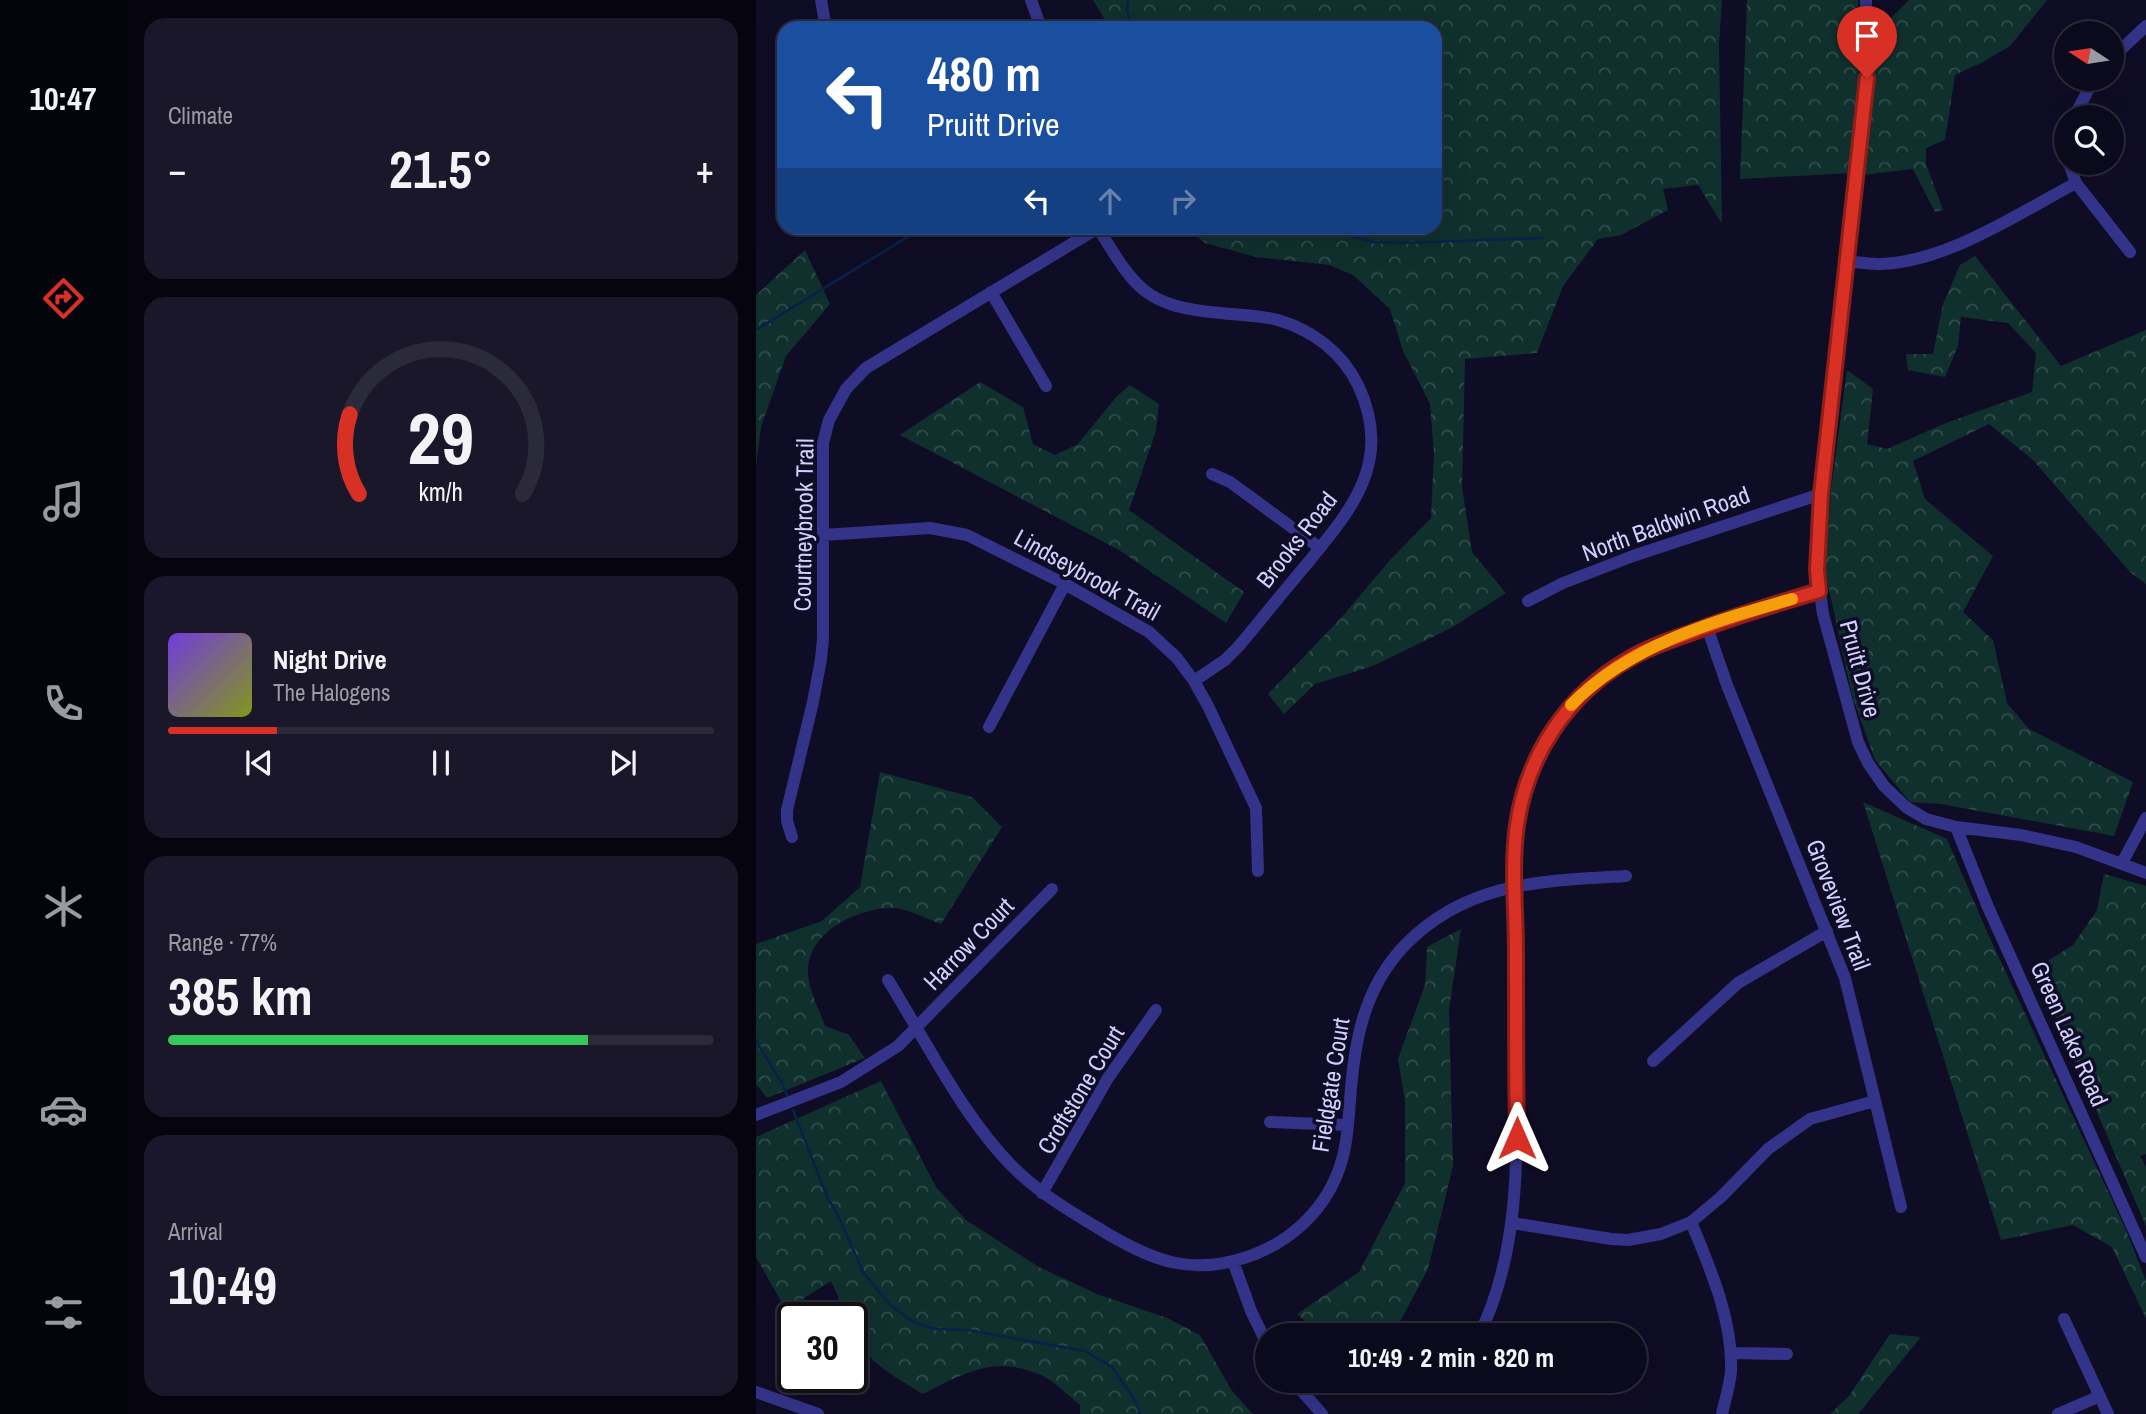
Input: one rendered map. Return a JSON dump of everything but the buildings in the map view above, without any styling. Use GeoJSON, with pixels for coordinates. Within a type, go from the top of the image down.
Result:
{"type":"FeatureCollection","features":[{"type":"Feature","properties":{"kind":"street"},"geometry":{"type":"LineString","coordinates":[[821,0],[824,21]]}},
{"type":"Feature","properties":{"kind":"street"},"geometry":{"type":"LineString","coordinates":[[1031,0],[1038,21]]}},
{"type":"Feature","properties":{"kind":"street","name":"Pruitt Drive"},"geometry":{"type":"LineString","coordinates":[[1866,0],[1867,78],[1821,494],[1817,570],[1819,591],[1836,666],[1858,742],[1867,764],[1884,786],[1906,807],[1926,820],[1956,827],[2043,839],[2122,863]]}},
{"type":"Feature","properties":{"kind":"street"},"geometry":{"type":"LineString","coordinates":[[2124,47],[2146,26]]}},
{"type":"Feature","properties":{"kind":"street"},"geometry":{"type":"LineString","coordinates":[[2073,175],[2076,183],[2130,253]]}},
{"type":"Feature","properties":{"kind":"street"},"geometry":{"type":"LineString","coordinates":[[1848,262],[1882,264],[1916,258],[1950,247],[1983,233],[2076,183]]}},
{"type":"Feature","properties":{"kind":"street","name":"Courtneybrook Trail"},"geometry":{"type":"LineString","coordinates":[[792,837],[787,810],[821,659],[823,443],[829,420],[846,389],[866,368],[1086,235]]}},
{"type":"Feature","properties":{"kind":"street","name":"Brooks Road"},"geometry":{"type":"LineString","coordinates":[[1103,235],[1129,275],[1155,300],[1195,311],[1263,317],[1297,327],[1321,341],[1349,369],[1361,391],[1368,414],[1370,460],[1359,495],[1320,548],[1238,647],[1194,681]]}},
{"type":"Feature","properties":{"kind":"street"},"geometry":{"type":"LineString","coordinates":[[991,292],[1046,386]]}},
{"type":"Feature","properties":{"kind":"street"},"geometry":{"type":"LineString","coordinates":[[1212,474],[1230,482],[1320,548]]}},
{"type":"Feature","properties":{"kind":"street","name":"North Baldwin Road"},"geometry":{"type":"LineString","coordinates":[[1528,601],[1563,583],[1633,556],[1821,494]]}},
{"type":"Feature","properties":{"kind":"street","name":"Lindseybrook Trail"},"geometry":{"type":"LineString","coordinates":[[823,535],[908,528],[949,530],[984,542],[1065,583],[1149,632],[1177,658],[1194,681],[1256,808],[1258,871]]}},
{"type":"Feature","properties":{"kind":"street"},"geometry":{"type":"LineString","coordinates":[[989,727],[1065,583]]}},
{"type":"Feature","properties":{"kind":"street"},"geometry":{"type":"LineString","coordinates":[[1485,1323],[1492,1309],[1512,1223],[1517,1138],[1515,849],[1521,802],[1536,760],[1558,721],[1590,687],[1628,659],[1707,626],[1819,591]]}},
{"type":"Feature","properties":{"kind":"street","name":"Groveview Trail"},"geometry":{"type":"LineString","coordinates":[[1707,626],[1727,685],[1844,978],[1901,1207]]}},
{"type":"Feature","properties":{"kind":"street"},"geometry":{"type":"LineString","coordinates":[[2146,818],[2122,863],[2146,873]]}},
{"type":"Feature","properties":{"kind":"street","name":"Green Lake Road"},"geometry":{"type":"LineString","coordinates":[[1956,827],[1988,907],[2146,1257]]}},
{"type":"Feature","properties":{"kind":"street","name":"Fieldgate Court"},"geometry":{"type":"LineString","coordinates":[[888,979],[985,1136],[1015,1169],[1042,1193],[1153,1258],[1194,1265],[1233,1261],[1273,1247],[1294,1232],[1328,1193],[1346,1147],[1353,1058],[1359,1028],[1381,976],[1404,946],[1440,916],[1490,891],[1535,882],[1626,876]]}},
{"type":"Feature","properties":{"kind":"street","name":"Harrow Court"},"geometry":{"type":"LineString","coordinates":[[756,1115],[841,1082],[885,1055],[918,1027],[1052,890]]}},
{"type":"Feature","properties":{"kind":"street"},"geometry":{"type":"LineString","coordinates":[[1653,1061],[1738,983],[1827,931]]}},
{"type":"Feature","properties":{"kind":"street","name":"Croftstone Court"},"geometry":{"type":"LineString","coordinates":[[1042,1193],[1108,1079],[1156,1010]]}},
{"type":"Feature","properties":{"kind":"street"},"geometry":{"type":"LineString","coordinates":[[1512,1223],[1628,1240],[1661,1234],[1692,1222],[1768,1149],[1810,1119],[1875,1101]]}},
{"type":"Feature","properties":{"kind":"street"},"geometry":{"type":"LineString","coordinates":[[1270,1122],[1348,1125]]}},
{"type":"Feature","properties":{"kind":"street"},"geometry":{"type":"LineString","coordinates":[[1692,1222],[1723,1310],[1731,1353],[1730,1380],[1722,1414]]}},
{"type":"Feature","properties":{"kind":"street"},"geometry":{"type":"LineString","coordinates":[[1233,1261],[1257,1323]]}},
{"type":"Feature","properties":{"kind":"street"},"geometry":{"type":"LineString","coordinates":[[2064,1319],[2108,1414]]}},
{"type":"Feature","properties":{"kind":"street"},"geometry":{"type":"LineString","coordinates":[[1731,1353],[1787,1354]]}},
{"type":"Feature","properties":{"kind":"street"},"geometry":{"type":"LineString","coordinates":[[756,1392],[818,1414]]}},
{"type":"Feature","properties":{"kind":"street"},"geometry":{"type":"LineString","coordinates":[[1304,1393],[1322,1414]]}},
{"type":"Feature","properties":{"kind":"street"},"geometry":{"type":"LineString","coordinates":[[2058,1414],[2100,1396]]}},
{"type":"Feature","properties":{"kind":"green space"},"geometry":{"type":"Polygon","coordinates":[[[1093,0],[1722,0],[1719,44],[1722,224],[1698,185],[1663,189],[1668,210],[1621,235],[1598,239],[1563,286],[1537,353],[1465,359],[1462,487],[1472,552],[1506,593],[1453,627],[1373,666],[1315,684],[1284,714],[1268,694],[1431,518],[1434,454],[1430,404],[1403,351],[1390,309],[1353,275],[1329,265],[1256,257],[1205,243],[1195,235],[1442,235],[1442,21],[1106,21],[1093,0]]]}},
{"type":"Feature","properties":{"kind":"green space"},"geometry":{"type":"Polygon","coordinates":[[[1747,0],[1858,0],[1859,65],[1852,173],[1740,179],[1747,0]]]}},
{"type":"Feature","properties":{"kind":"green space"},"geometry":{"type":"Polygon","coordinates":[[[1909,0],[2047,0],[2010,46],[1955,75],[1945,140],[1926,148],[1926,164],[1943,210],[1935,212],[1913,169],[1863,175],[1876,33],[1909,0]]]}},
{"type":"Feature","properties":{"kind":"green space"},"geometry":{"type":"Polygon","coordinates":[[[805,250],[830,304],[786,356],[761,427],[756,466],[756,295],[805,250]]]}},
{"type":"Feature","properties":{"kind":"green space"},"geometry":{"type":"Polygon","coordinates":[[[1975,256],[2061,366],[2146,330],[2146,584],[2130,572],[2033,460],[1989,424],[1913,461],[1925,499],[1993,556],[1963,612],[1993,640],[2007,703],[2029,729],[2133,782],[2114,836],[1941,804],[1910,802],[1875,760],[1852,695],[1825,571],[1831,489],[1847,370],[1873,389],[1867,444],[1887,449],[1946,423],[2032,392],[2036,353],[2008,323],[1961,317],[1958,346],[1945,377],[1908,370],[1906,354],[1933,354],[1943,304],[1960,265],[1975,256]]]}},
{"type":"Feature","properties":{"kind":"green space"},"geometry":{"type":"Polygon","coordinates":[[[980,382],[1023,407],[1033,444],[1055,455],[1078,444],[1117,396],[1130,385],[1159,404],[1156,431],[1129,510],[1244,592],[1226,623],[1119,550],[900,435],[980,382]]]}},
{"type":"Feature","properties":{"kind":"green space"},"geometry":{"type":"Polygon","coordinates":[[[880,772],[972,797],[1002,827],[941,924],[894,908],[852,917],[827,932],[811,955],[808,976],[811,991],[825,1026],[849,1035],[865,1058],[767,1098],[756,1084],[756,944],[822,921],[860,887],[880,772]]]}},
{"type":"Feature","properties":{"kind":"green space"},"geometry":{"type":"Polygon","coordinates":[[[1863,802],[1947,839],[1988,934],[2126,1230],[2146,1281],[2146,1319],[2112,1247],[2073,1225],[2001,1240],[1863,802]]]}},
{"type":"Feature","properties":{"kind":"green space"},"geometry":{"type":"Polygon","coordinates":[[[2104,874],[2146,886],[2146,1154],[2140,1156],[2146,1167],[2146,1226],[2035,969],[2073,945],[2097,910],[2104,874]]]}},
{"type":"Feature","properties":{"kind":"green space"},"geometry":{"type":"Polygon","coordinates":[[[1461,929],[1449,1010],[1453,1166],[1428,1269],[1399,1323],[1308,1323],[1297,1314],[1359,1272],[1405,1183],[1405,1102],[1398,1059],[1425,985],[1427,947],[1461,929]]]}},
{"type":"Feature","properties":{"kind":"green space"},"geometry":{"type":"Polygon","coordinates":[[[881,1081],[936,1187],[966,1220],[1039,1267],[1097,1294],[1167,1318],[1200,1335],[1232,1391],[1253,1414],[1080,1414],[1080,1405],[1051,1381],[1024,1369],[1009,1367],[966,1373],[923,1394],[888,1372],[868,1355],[868,1302],[841,1302],[831,1281],[798,1302],[781,1302],[756,1257],[756,1137],[881,1081]]]}},
{"type":"Feature","properties":{"kind":"green space"},"geometry":{"type":"Polygon","coordinates":[[[1890,1334],[1921,1337],[1858,1414],[1830,1414],[1849,1396],[1890,1334]]]}},
{"type":"Feature","properties":{"kind":"waterway"},"geometry":{"type":"LineString","coordinates":[[1128,0],[1130,21]]}},
{"type":"Feature","properties":{"kind":"waterway"},"geometry":{"type":"LineString","coordinates":[[756,330],[911,235]]}},
{"type":"Feature","properties":{"kind":"waterway"},"geometry":{"type":"LineString","coordinates":[[1345,235],[1373,242],[1402,243],[1543,238]]}},
{"type":"Feature","properties":{"kind":"waterway"},"geometry":{"type":"LineString","coordinates":[[756,1041],[787,1095]]}},
{"type":"Feature","properties":{"kind":"waterway"},"geometry":{"type":"LineString","coordinates":[[793,1110],[828,1199],[863,1272],[889,1304],[913,1322],[935,1329],[968,1330],[1085,1351],[1112,1367],[1136,1402],[1140,1414]]}},
{"type":"Feature","properties":{"kind":"slow traffic"},"geometry":{"type":"LineString","coordinates":[[1571,705],[1608,672],[1638,654],[1707,626],[1792,599]]}},
{"type":"Feature","properties":{"kind":"route"},"geometry":{"type":"LineString","coordinates":[[1517,1138],[1515,849],[1521,802],[1545,741],[1572,704],[1608,672],[1628,659],[1707,626],[1819,591],[1817,570],[1821,494],[1867,78]]}}]}
